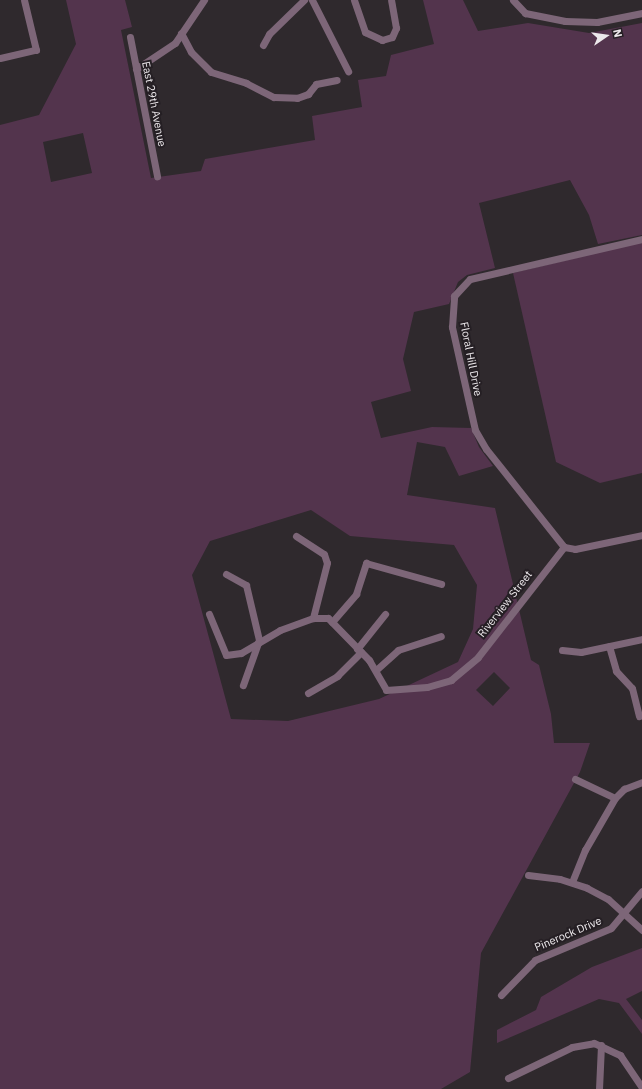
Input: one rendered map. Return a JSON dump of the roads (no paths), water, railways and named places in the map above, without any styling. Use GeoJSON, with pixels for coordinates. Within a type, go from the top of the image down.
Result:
{"type":"FeatureCollection","features":[{"type":"Feature","properties":{"kind":"street"},"geometry":{"type":"LineString","coordinates":[[0,58],[36,50],[24,0]]}},
{"type":"Feature","properties":{"kind":"street"},"geometry":{"type":"LineString","coordinates":[[136,69],[166,51],[181,33],[204,0]]}},
{"type":"Feature","properties":{"kind":"street"},"geometry":{"type":"LineString","coordinates":[[263,45],[269,34],[304,0]]}},
{"type":"Feature","properties":{"kind":"street"},"geometry":{"type":"LineString","coordinates":[[312,0],[348,71]]}},
{"type":"Feature","properties":{"kind":"street"},"geometry":{"type":"LineString","coordinates":[[354,0],[366,32],[382,40],[392,37],[396,28],[391,0]]}},
{"type":"Feature","properties":{"kind":"street"},"geometry":{"type":"LineString","coordinates":[[513,0],[525,13],[566,21],[596,22],[642,13]]}},
{"type":"Feature","properties":{"kind":"street"},"geometry":{"type":"LineString","coordinates":[[181,33],[191,52],[211,72],[246,83],[274,97],[297,98],[308,94],[316,84],[337,80]]}},
{"type":"Feature","properties":{"kind":"street","name":"East 29th Avenue"},"geometry":{"type":"LineString","coordinates":[[130,37],[157,176]]}},
{"type":"Feature","properties":{"kind":"street","name":"Floral Hill Drive"},"geometry":{"type":"LineString","coordinates":[[564,547],[486,449],[475,430],[452,327],[454,296],[464,282],[474,278],[642,239]]}},
{"type":"Feature","properties":{"kind":"street"},"geometry":{"type":"LineString","coordinates":[[564,547],[575,550],[642,535]]}},
{"type":"Feature","properties":{"kind":"street"},"geometry":{"type":"LineString","coordinates":[[296,536],[324,554],[327,563],[313,618]]}},
{"type":"Feature","properties":{"kind":"street","name":"Riverview Street"},"geometry":{"type":"LineString","coordinates":[[376,670],[386,690],[427,687],[460,674],[511,619],[564,547]]}},
{"type":"Feature","properties":{"kind":"street"},"geometry":{"type":"LineString","coordinates":[[332,622],[356,594],[366,563],[441,584]]}},
{"type":"Feature","properties":{"kind":"street"},"geometry":{"type":"LineString","coordinates":[[226,574],[246,585],[259,640],[243,685]]}},
{"type":"Feature","properties":{"kind":"street"},"geometry":{"type":"LineString","coordinates":[[209,614],[226,655],[241,653],[259,640],[313,618],[332,622],[376,670],[398,650],[441,636]]}},
{"type":"Feature","properties":{"kind":"street"},"geometry":{"type":"LineString","coordinates":[[308,693],[337,676],[359,651],[385,614]]}},
{"type":"Feature","properties":{"kind":"street"},"geometry":{"type":"LineString","coordinates":[[562,650],[578,652],[642,639]]}},
{"type":"Feature","properties":{"kind":"street"},"geometry":{"type":"LineString","coordinates":[[609,646],[616,671],[632,688],[639,716]]}},
{"type":"Feature","properties":{"kind":"street"},"geometry":{"type":"LineString","coordinates":[[575,779],[614,798]]}},
{"type":"Feature","properties":{"kind":"street"},"geometry":{"type":"LineString","coordinates":[[572,882],[585,850],[614,798],[624,789],[642,782]]}},
{"type":"Feature","properties":{"kind":"street"},"geometry":{"type":"LineString","coordinates":[[528,875],[572,882],[608,899],[642,930]]}},
{"type":"Feature","properties":{"kind":"street","name":"Pinerock Drive"},"geometry":{"type":"LineString","coordinates":[[501,995],[535,960],[602,933],[625,913],[642,891]]}},
{"type":"Feature","properties":{"kind":"street"},"geometry":{"type":"LineString","coordinates":[[599,1089],[601,1045]]}},
{"type":"Feature","properties":{"kind":"street"},"geometry":{"type":"LineString","coordinates":[[508,1078],[572,1046],[601,1045],[620,1055],[642,1088]]}}]}
